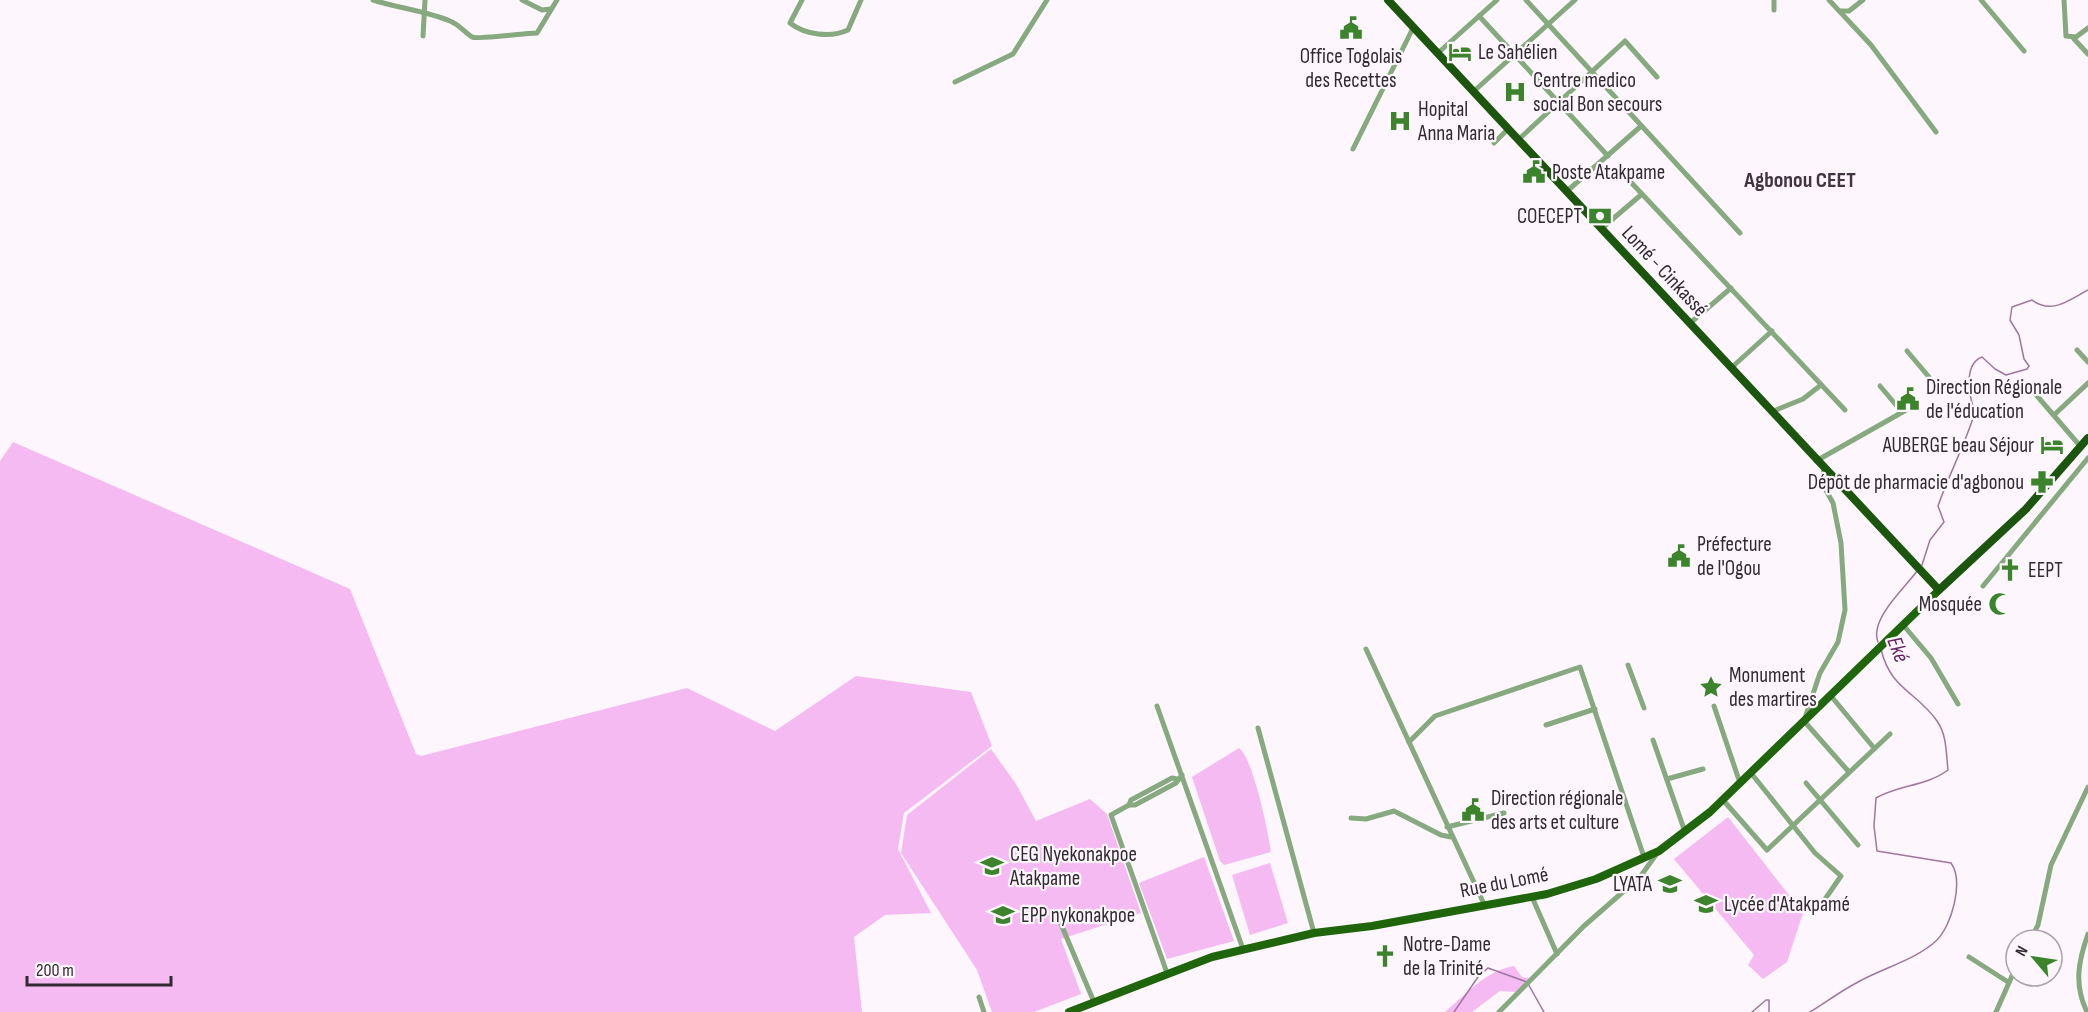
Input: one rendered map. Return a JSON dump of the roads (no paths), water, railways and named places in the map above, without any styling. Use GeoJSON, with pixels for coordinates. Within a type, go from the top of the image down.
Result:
{"type":"FeatureCollection","features":[{"type":"Feature","properties":{"kind":"highway","name":"Lomé - Cinkassé"},"geometry":{"type":"LineString","coordinates":[[1388,0],[1816,461],[1939,590]]}},
{"type":"Feature","properties":{"kind":"highway"},"geometry":{"type":"LineString","coordinates":[[1939,590],[2025,508],[2088,438]]}},
{"type":"Feature","properties":{"kind":"main road","name":"Rue du Lomé"},"geometry":{"type":"LineString","coordinates":[[1069,1012],[1167,973],[1243,950],[1314,933],[1372,927],[1484,904],[1532,897],[1596,879],[1659,851],[1723,800],[1939,590]]}},
{"type":"Feature","properties":{"kind":"street"},"geometry":{"type":"LineString","coordinates":[[373,0],[448,19],[461,26],[472,37],[482,38],[514,33],[537,33],[557,0]]}},
{"type":"Feature","properties":{"kind":"street"},"geometry":{"type":"LineString","coordinates":[[423,36],[423,14],[426,0]]}},
{"type":"Feature","properties":{"kind":"street"},"geometry":{"type":"LineString","coordinates":[[522,0],[542,10],[551,9]]}},
{"type":"Feature","properties":{"kind":"street"},"geometry":{"type":"LineString","coordinates":[[802,0],[790,23],[798,30],[838,35],[848,30],[861,0]]}},
{"type":"Feature","properties":{"kind":"street"},"geometry":{"type":"LineString","coordinates":[[955,82],[1013,54],[1047,0]]}},
{"type":"Feature","properties":{"kind":"street"},"geometry":{"type":"LineString","coordinates":[[1438,53],[1497,0]]}},
{"type":"Feature","properties":{"kind":"street"},"geometry":{"type":"LineString","coordinates":[[1526,0],[1740,233]]}},
{"type":"Feature","properties":{"kind":"street"},"geometry":{"type":"LineString","coordinates":[[1473,92],[1575,0]]}},
{"type":"Feature","properties":{"kind":"street"},"geometry":{"type":"LineString","coordinates":[[1774,0],[1774,10]]}},
{"type":"Feature","properties":{"kind":"street"},"geometry":{"type":"LineString","coordinates":[[1829,0],[1870,45],[1936,132]]}},
{"type":"Feature","properties":{"kind":"street"},"geometry":{"type":"LineString","coordinates":[[1840,11],[1849,11],[1863,0]]}},
{"type":"Feature","properties":{"kind":"street"},"geometry":{"type":"LineString","coordinates":[[1981,0],[2024,51]]}},
{"type":"Feature","properties":{"kind":"street"},"geometry":{"type":"LineString","coordinates":[[2064,0],[2066,36],[2076,37],[2088,28]]}},
{"type":"Feature","properties":{"kind":"street"},"geometry":{"type":"LineString","coordinates":[[1479,16],[1608,156]]}},
{"type":"Feature","properties":{"kind":"street"},"geometry":{"type":"LineString","coordinates":[[1353,149],[1414,26]]}},
{"type":"Feature","properties":{"kind":"street"},"geometry":{"type":"LineString","coordinates":[[2074,39],[2088,54]]}},
{"type":"Feature","properties":{"kind":"street"},"geometry":{"type":"LineString","coordinates":[[1518,140],[1625,41],[1657,77]]}},
{"type":"Feature","properties":{"kind":"street"},"geometry":{"type":"LineString","coordinates":[[1566,192],[1641,127]]}},
{"type":"Feature","properties":{"kind":"street"},"geometry":{"type":"LineString","coordinates":[[1494,143],[1508,129]]}},
{"type":"Feature","properties":{"kind":"street"},"geometry":{"type":"LineString","coordinates":[[1626,177],[1845,410]]}},
{"type":"Feature","properties":{"kind":"street"},"geometry":{"type":"LineString","coordinates":[[1601,229],[1642,194]]}},
{"type":"Feature","properties":{"kind":"street"},"geometry":{"type":"LineString","coordinates":[[1689,324],[1731,288]]}},
{"type":"Feature","properties":{"kind":"street"},"geometry":{"type":"LineString","coordinates":[[1731,368],[1772,331]]}},
{"type":"Feature","properties":{"kind":"street"},"geometry":{"type":"LineString","coordinates":[[2077,350],[2088,362]]}},
{"type":"Feature","properties":{"kind":"street"},"geometry":{"type":"LineString","coordinates":[[1906,351],[1929,376]]}},
{"type":"Feature","properties":{"kind":"street"},"geometry":{"type":"LineString","coordinates":[[2054,415],[2088,383]]}},
{"type":"Feature","properties":{"kind":"street"},"geometry":{"type":"LineString","coordinates":[[1771,412],[1803,399],[1821,385]]}},
{"type":"Feature","properties":{"kind":"street"},"geometry":{"type":"LineString","coordinates":[[1880,386],[1902,412]]}},
{"type":"Feature","properties":{"kind":"street"},"geometry":{"type":"LineString","coordinates":[[2031,389],[2081,447]]}},
{"type":"Feature","properties":{"kind":"street"},"geometry":{"type":"LineString","coordinates":[[1816,461],[1908,409]]}},
{"type":"Feature","properties":{"kind":"street"},"geometry":{"type":"LineString","coordinates":[[1983,585],[2088,458]]}},
{"type":"Feature","properties":{"kind":"street"},"geometry":{"type":"LineString","coordinates":[[1824,469],[1822,483],[1833,503],[1840,534],[1845,610],[1838,642],[1820,673],[1804,721],[1849,772]]}},
{"type":"Feature","properties":{"kind":"street"},"geometry":{"type":"LineString","coordinates":[[1904,626],[1931,658],[1958,704]]}},
{"type":"Feature","properties":{"kind":"street"},"geometry":{"type":"LineString","coordinates":[[1366,649],[1451,837],[1484,904]]}},
{"type":"Feature","properties":{"kind":"street"},"geometry":{"type":"LineString","coordinates":[[1628,665],[1644,708]]}},
{"type":"Feature","properties":{"kind":"street"},"geometry":{"type":"LineString","coordinates":[[1408,742],[1435,716],[1580,666],[1644,857]]}},
{"type":"Feature","properties":{"kind":"street"},"geometry":{"type":"LineString","coordinates":[[1831,696],[1874,748]]}},
{"type":"Feature","properties":{"kind":"street"},"geometry":{"type":"LineString","coordinates":[[1157,706],[1179,777],[1243,950]]}},
{"type":"Feature","properties":{"kind":"street"},"geometry":{"type":"LineString","coordinates":[[1714,706],[1740,783]]}},
{"type":"Feature","properties":{"kind":"street"},"geometry":{"type":"LineString","coordinates":[[1545,724],[1595,709]]}},
{"type":"Feature","properties":{"kind":"street"},"geometry":{"type":"LineString","coordinates":[[1258,728],[1314,933]]}},
{"type":"Feature","properties":{"kind":"street"},"geometry":{"type":"LineString","coordinates":[[1723,800],[1767,850],[1890,734]]}},
{"type":"Feature","properties":{"kind":"street"},"geometry":{"type":"LineString","coordinates":[[1653,740],[1685,832]]}},
{"type":"Feature","properties":{"kind":"street"},"geometry":{"type":"LineString","coordinates":[[1667,779],[1702,769]]}},
{"type":"Feature","properties":{"kind":"street"},"geometry":{"type":"LineString","coordinates":[[1751,773],[1815,853],[1842,876],[1821,906]]}},
{"type":"Feature","properties":{"kind":"street"},"geometry":{"type":"LineString","coordinates":[[1167,973],[1111,814],[1129,805],[1131,800],[1172,778],[1179,777]]}},
{"type":"Feature","properties":{"kind":"street"},"geometry":{"type":"LineString","coordinates":[[1806,783],[1858,845]]}},
{"type":"Feature","properties":{"kind":"street"},"geometry":{"type":"LineString","coordinates":[[2036,928],[2051,865],[2088,787]]}},
{"type":"Feature","properties":{"kind":"street"},"geometry":{"type":"LineString","coordinates":[[1351,818],[1366,819],[1394,810],[1441,835],[1451,837]]}},
{"type":"Feature","properties":{"kind":"street"},"geometry":{"type":"LineString","coordinates":[[1447,827],[1504,813]]}},
{"type":"Feature","properties":{"kind":"street"},"geometry":{"type":"LineString","coordinates":[[1499,1012],[1640,877],[1659,851]]}},
{"type":"Feature","properties":{"kind":"street"},"geometry":{"type":"LineString","coordinates":[[1532,897],[1557,954]]}},
{"type":"Feature","properties":{"kind":"street"},"geometry":{"type":"LineString","coordinates":[[1058,917],[1094,1002]]}},
{"type":"Feature","properties":{"kind":"street"},"geometry":{"type":"LineString","coordinates":[[2087,1012],[2081,999],[2078,979],[2079,960],[2088,934]]}},
{"type":"Feature","properties":{"kind":"street"},"geometry":{"type":"LineString","coordinates":[[1969,957],[2004,979]]}},
{"type":"Feature","properties":{"kind":"street"},"geometry":{"type":"LineString","coordinates":[[1996,1012],[2006,988]]}},
{"type":"Feature","properties":{"kind":"street"},"geometry":{"type":"LineString","coordinates":[[979,997],[984,1012]]}},
{"type":"Feature","properties":{"kind":"waterway","name":"Eké"},"geometry":{"type":"LineString","coordinates":[[1922,565],[1930,540],[1944,522],[1938,506],[1975,412],[1969,382],[1972,366],[1982,357],[2006,375],[2027,369],[2029,366],[2024,359],[2019,335],[2010,320],[2012,307],[2032,300],[2039,304],[2053,306],[2067,302],[2088,290]]}},
{"type":"Feature","properties":{"kind":"waterway","name":"Eké"},"geometry":{"type":"LineString","coordinates":[[1878,642],[1877,633],[1883,614],[1917,571]]}},
{"type":"Feature","properties":{"kind":"waterway","name":"Eké"},"geometry":{"type":"LineString","coordinates":[[1810,1012],[1858,982],[1928,948],[1942,934],[1954,903],[1956,881],[1951,863],[1877,851],[1874,826],[1876,798],[1931,779],[1948,770],[1946,744],[1940,726],[1929,711],[1897,682],[1885,662],[1881,649]]}},
{"type":"Feature","properties":{"kind":"waterway","name":"Eké"},"geometry":{"type":"LineString","coordinates":[[1454,1012],[1478,977],[1488,968],[1527,982],[1544,1012]]}},
{"type":"Feature","properties":{"kind":"waterway","name":"Eké"},"geometry":{"type":"LineString","coordinates":[[1752,1012],[1766,1000],[1769,1000],[1769,1012]]}},
{"type":"Feature","properties":{"kind":"place","name":"Office Togolais des Recettes"},"geometry":{"type":"Point","coordinates":[1351,28]}},
{"type":"Feature","properties":{"kind":"place","name":"Le Sahélien"},"geometry":{"type":"Point","coordinates":[1460,52]}},
{"type":"Feature","properties":{"kind":"place","name":"Centre medico social Bon secours"},"geometry":{"type":"Point","coordinates":[1515,92]}},
{"type":"Feature","properties":{"kind":"place","name":"Hopital Anna Maria"},"geometry":{"type":"Point","coordinates":[1400,121]}},
{"type":"Feature","properties":{"kind":"place","name":"Poste Atakpame"},"geometry":{"type":"Point","coordinates":[1534,172]}},
{"type":"Feature","properties":{"kind":"place","name":"COECEPT"},"geometry":{"type":"Point","coordinates":[1600,216]}},
{"type":"Feature","properties":{"kind":"place","name":"Direction Régionale de l'éducation"},"geometry":{"type":"Point","coordinates":[1908,399]}},
{"type":"Feature","properties":{"kind":"place","name":"AUBERGE beau Séjour"},"geometry":{"type":"Point","coordinates":[2052,445]}},
{"type":"Feature","properties":{"kind":"place","name":"Dépôt de pharmacie d'agbonou"},"geometry":{"type":"Point","coordinates":[2042,482]}},
{"type":"Feature","properties":{"kind":"place","name":"Préfecture de l'Ogou"},"geometry":{"type":"Point","coordinates":[1679,556]}},
{"type":"Feature","properties":{"kind":"place","name":"EEPT"},"geometry":{"type":"Point","coordinates":[2010,570]}},
{"type":"Feature","properties":{"kind":"place","name":"Mosquée"},"geometry":{"type":"Point","coordinates":[2000,604]}},
{"type":"Feature","properties":{"kind":"place","name":"Monument des martires"},"geometry":{"type":"Point","coordinates":[1711,687]}},
{"type":"Feature","properties":{"kind":"place","name":"Direction régionale des arts et culture"},"geometry":{"type":"Point","coordinates":[1473,810]}},
{"type":"Feature","properties":{"kind":"place","name":"CEG Nyekonakpoe Atakpame"},"geometry":{"type":"Point","coordinates":[992,866]}},
{"type":"Feature","properties":{"kind":"place","name":"LYATA"},"geometry":{"type":"Point","coordinates":[1670,884]}},
{"type":"Feature","properties":{"kind":"place","name":"Lycée d'Atakpamé"},"geometry":{"type":"Point","coordinates":[1706,904]}},
{"type":"Feature","properties":{"kind":"place","name":"EPP nykonakpoe"},"geometry":{"type":"Point","coordinates":[1003,915]}},
{"type":"Feature","properties":{"kind":"place","name":"Notre-Dame de la Trinité"},"geometry":{"type":"Point","coordinates":[1385,956]}},
{"type":"Feature","properties":{"kind":"district","name":"Agbonou CEET"},"geometry":{"type":"Point","coordinates":[1800,179]}}]}
